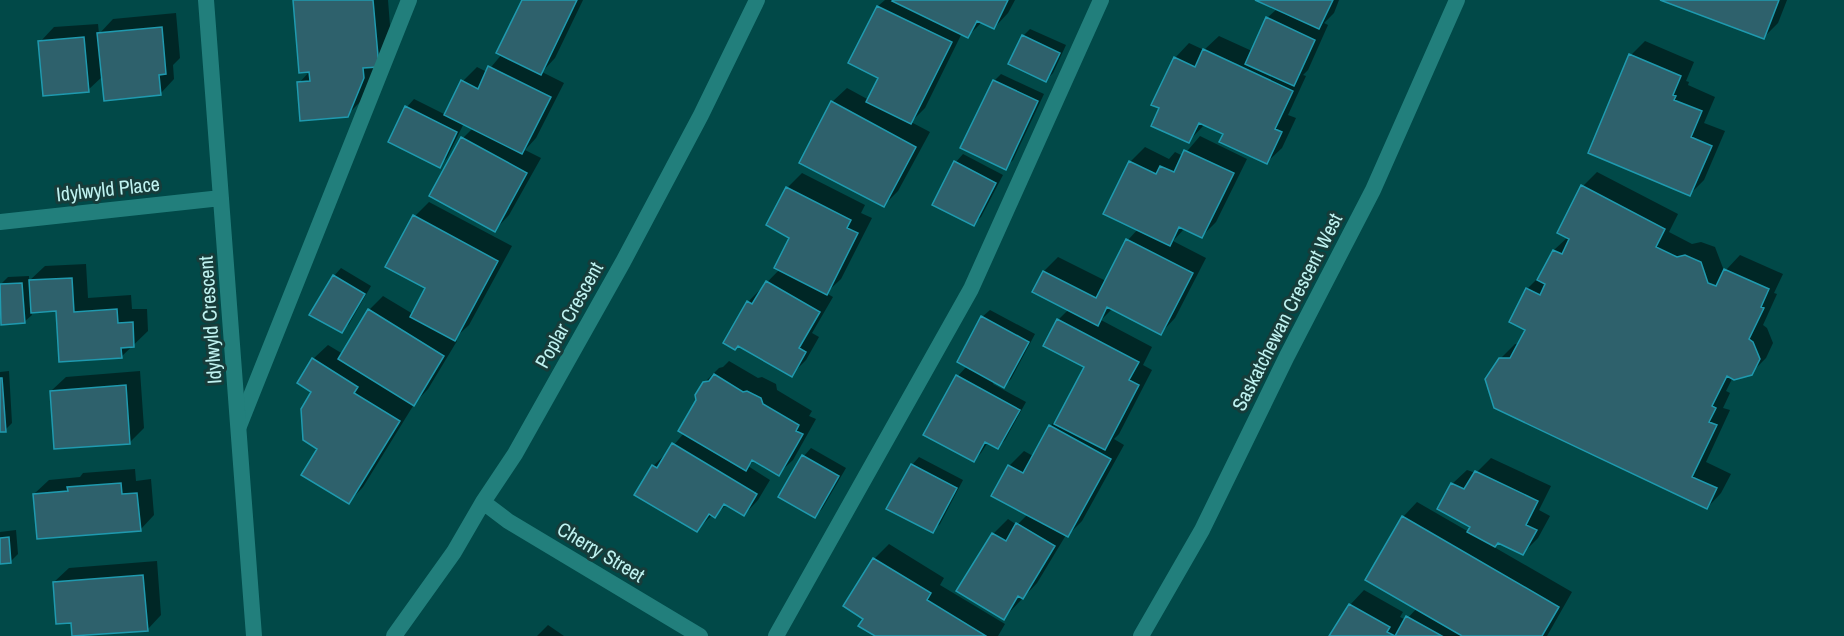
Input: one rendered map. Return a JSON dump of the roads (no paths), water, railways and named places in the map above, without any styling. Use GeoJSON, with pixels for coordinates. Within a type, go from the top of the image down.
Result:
{"type":"FeatureCollection","features":[{"type":"Feature","properties":{"kind":"street","name":"Idylwyld Crescent"},"geometry":{"type":"LineString","coordinates":[[206,0],[254,636]]}},
{"type":"Feature","properties":{"kind":"street"},"geometry":{"type":"LineString","coordinates":[[239,426],[409,0]]}},
{"type":"Feature","properties":{"kind":"street","name":"Poplar Crescent"},"geometry":{"type":"LineString","coordinates":[[394,636],[454,552],[483,502],[515,454],[623,262],[701,115],[757,0]]}},
{"type":"Feature","properties":{"kind":"street"},"geometry":{"type":"LineString","coordinates":[[776,636],[971,289],[1101,0]]}},
{"type":"Feature","properties":{"kind":"street","name":"Saskatchewan Crescent West"},"geometry":{"type":"LineString","coordinates":[[1141,636],[1202,530],[1287,356],[1373,190],[1457,0]]}},
{"type":"Feature","properties":{"kind":"street","name":"Idylwyld Place"},"geometry":{"type":"LineString","coordinates":[[0,222],[221,198]]}},
{"type":"Feature","properties":{"kind":"street","name":"Cherry Street"},"geometry":{"type":"LineString","coordinates":[[483,502],[508,521],[700,636]]}}]}
